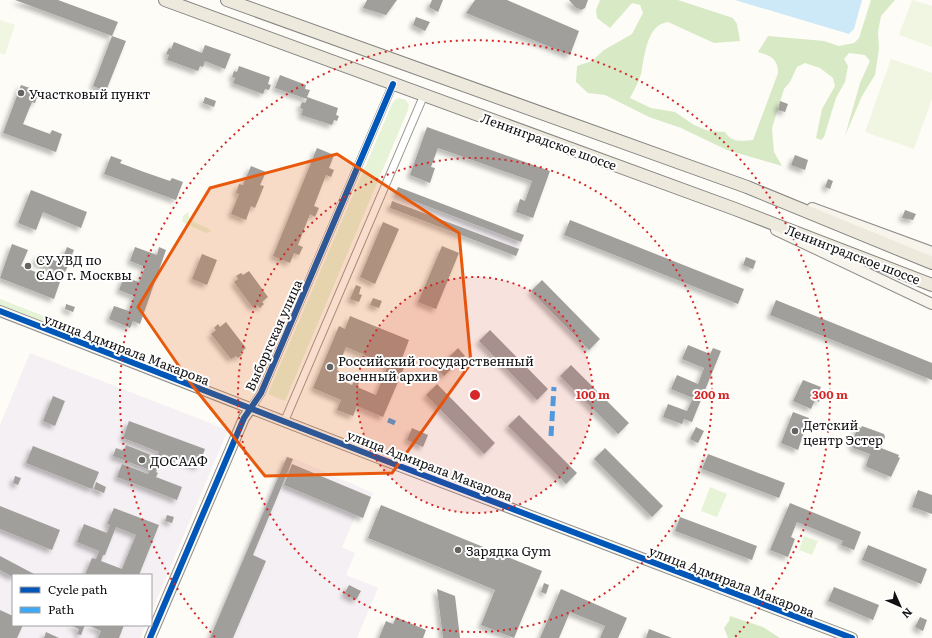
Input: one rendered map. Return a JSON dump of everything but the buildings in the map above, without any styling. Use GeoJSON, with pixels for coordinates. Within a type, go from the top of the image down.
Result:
{"type":"FeatureCollection","features":[{"type":"Feature","properties":{"kind":"main road","name":"Ленинградское шоссе"},"geometry":{"type":"LineString","coordinates":[[165,0],[734,209],[932,285]]}},
{"type":"Feature","properties":{"kind":"main road","name":"Ленинградское шоссе"},"geometry":{"type":"LineString","coordinates":[[227,0],[746,187],[932,263]]}},
{"type":"Feature","properties":{"kind":"street","name":"Выборгская улица"},"geometry":{"type":"LineString","coordinates":[[150,638],[244,418],[261,392],[393,84]]}},
{"type":"Feature","properties":{"kind":"street"},"geometry":{"type":"LineString","coordinates":[[285,420],[424,95]]}},
{"type":"Feature","properties":{"kind":"street"},"geometry":{"type":"LineString","coordinates":[[746,187],[841,218],[932,252]]}},
{"type":"Feature","properties":{"kind":"street"},"geometry":{"type":"LineString","coordinates":[[734,209],[795,240],[932,304]]}},
{"type":"Feature","properties":{"kind":"street","name":"улица Адмирала Макарова"},"geometry":{"type":"LineString","coordinates":[[0,311],[250,408],[285,420],[393,464],[852,638]]}},
{"type":"Feature","properties":{"kind":"highlighted area"},"geometry":{"type":"Polygon","coordinates":[[[337,154],[459,233],[471,363],[392,473],[265,476],[192,385],[138,307],[210,188],[337,154]]]}},
{"type":"Feature","properties":{"kind":"shaded area"},"geometry":{"type":"Polygon","coordinates":[[[398,187],[524,235],[516,256],[390,208],[398,187]]]}},
{"type":"Feature","properties":{"kind":"shaded area"},"geometry":{"type":"Polygon","coordinates":[[[30,353],[228,430],[152,611],[152,574],[12,574],[12,626],[146,626],[140,638],[0,638],[0,425],[30,353]]]}},
{"type":"Feature","properties":{"kind":"shaded area"},"geometry":{"type":"Polygon","coordinates":[[[286,455],[373,493],[363,518],[356,515],[342,547],[355,553],[346,575],[378,588],[357,638],[210,638],[286,455]]]}},
{"type":"Feature","properties":{"kind":"green space"},"geometry":{"type":"Polygon","coordinates":[[[600,0],[678,0],[733,18],[737,24],[740,41],[714,43],[668,22],[661,24],[655,29],[648,42],[640,77],[630,98],[651,108],[675,112],[694,125],[709,131],[725,132],[734,140],[741,141],[753,140],[778,73],[777,64],[775,61],[770,56],[758,52],[768,36],[824,41],[839,46],[854,43],[859,38],[871,0],[895,0],[881,16],[878,32],[879,49],[875,75],[862,96],[845,136],[860,83],[870,61],[865,55],[849,53],[844,59],[848,66],[845,82],[836,98],[824,137],[821,140],[816,138],[822,109],[835,86],[833,78],[820,68],[805,63],[797,67],[790,82],[784,89],[772,128],[774,152],[782,166],[727,150],[681,128],[649,117],[605,95],[588,93],[576,82],[577,66],[592,61],[604,50],[632,34],[643,13],[640,5],[632,3],[610,28],[597,18],[596,10],[600,0]]]}},
{"type":"Feature","properties":{"kind":"green space"},"geometry":{"type":"Polygon","coordinates":[[[912,0],[932,6],[932,47],[899,35],[912,0]]]}},
{"type":"Feature","properties":{"kind":"green space"},"geometry":{"type":"Polygon","coordinates":[[[0,20],[15,25],[5,55],[0,53],[0,20]]]}},
{"type":"Feature","properties":{"kind":"green space"},"geometry":{"type":"Polygon","coordinates":[[[891,59],[932,73],[932,99],[914,149],[865,132],[891,59]]]}},
{"type":"Feature","properties":{"kind":"green space"},"geometry":{"type":"Polygon","coordinates":[[[399,98],[406,100],[409,105],[408,110],[285,401],[268,394],[269,391],[392,104],[399,98]]]}},
{"type":"Feature","properties":{"kind":"green space"},"geometry":{"type":"Polygon","coordinates":[[[188,212],[190,220],[209,229],[211,232],[206,233],[182,222],[183,216],[188,212]]]}},
{"type":"Feature","properties":{"kind":"green space"},"geometry":{"type":"Polygon","coordinates":[[[0,299],[49,318],[45,322],[0,305],[0,299]]]}},
{"type":"Feature","properties":{"kind":"green space"},"geometry":{"type":"Polygon","coordinates":[[[710,487],[727,494],[717,517],[701,511],[710,487]]]}},
{"type":"Feature","properties":{"kind":"green space"},"geometry":{"type":"Polygon","coordinates":[[[804,536],[818,541],[812,555],[799,550],[804,536]]]}},
{"type":"Feature","properties":{"kind":"green space"},"geometry":{"type":"Polygon","coordinates":[[[730,616],[763,627],[780,638],[728,638],[724,628],[729,621],[730,616]]]}},
{"type":"Feature","properties":{"kind":"water"},"geometry":{"type":"Polygon","coordinates":[[[735,0],[862,0],[854,29],[849,34],[735,0]]]}},
{"type":"Feature","properties":{"kind":"marked path"},"geometry":{"type":"LineString","coordinates":[[551,436],[554,387]]}},
{"type":"Feature","properties":{"kind":"marked path"},"geometry":{"type":"LineString","coordinates":[[388,420],[395,423]]}},
{"type":"Feature","properties":{"kind":"cycle path"},"geometry":{"type":"LineString","coordinates":[[150,638],[244,418],[261,393],[393,84]]}},
{"type":"Feature","properties":{"kind":"cycle path"},"geometry":{"type":"LineString","coordinates":[[0,311],[381,459],[852,638]]}},
{"type":"Feature","properties":{"kind":"place","name":"Участковый пункт"},"geometry":{"type":"Point","coordinates":[21,93]}},
{"type":"Feature","properties":{"kind":"place","name":"СУ УВД по САО г. Москвы"},"geometry":{"type":"Point","coordinates":[28,266]}},
{"type":"Feature","properties":{"kind":"place","name":"Российский государственный военный архив"},"geometry":{"type":"Point","coordinates":[330,367]}},
{"type":"Feature","properties":{"kind":"place","name":"Детский центр Эстер"},"geometry":{"type":"Point","coordinates":[795,431]}},
{"type":"Feature","properties":{"kind":"place","name":"ДОСААФ"},"geometry":{"type":"Point","coordinates":[142,460]}},
{"type":"Feature","properties":{"kind":"place","name":"Зарядка Gym"},"geometry":{"type":"Point","coordinates":[458,550]}}]}
